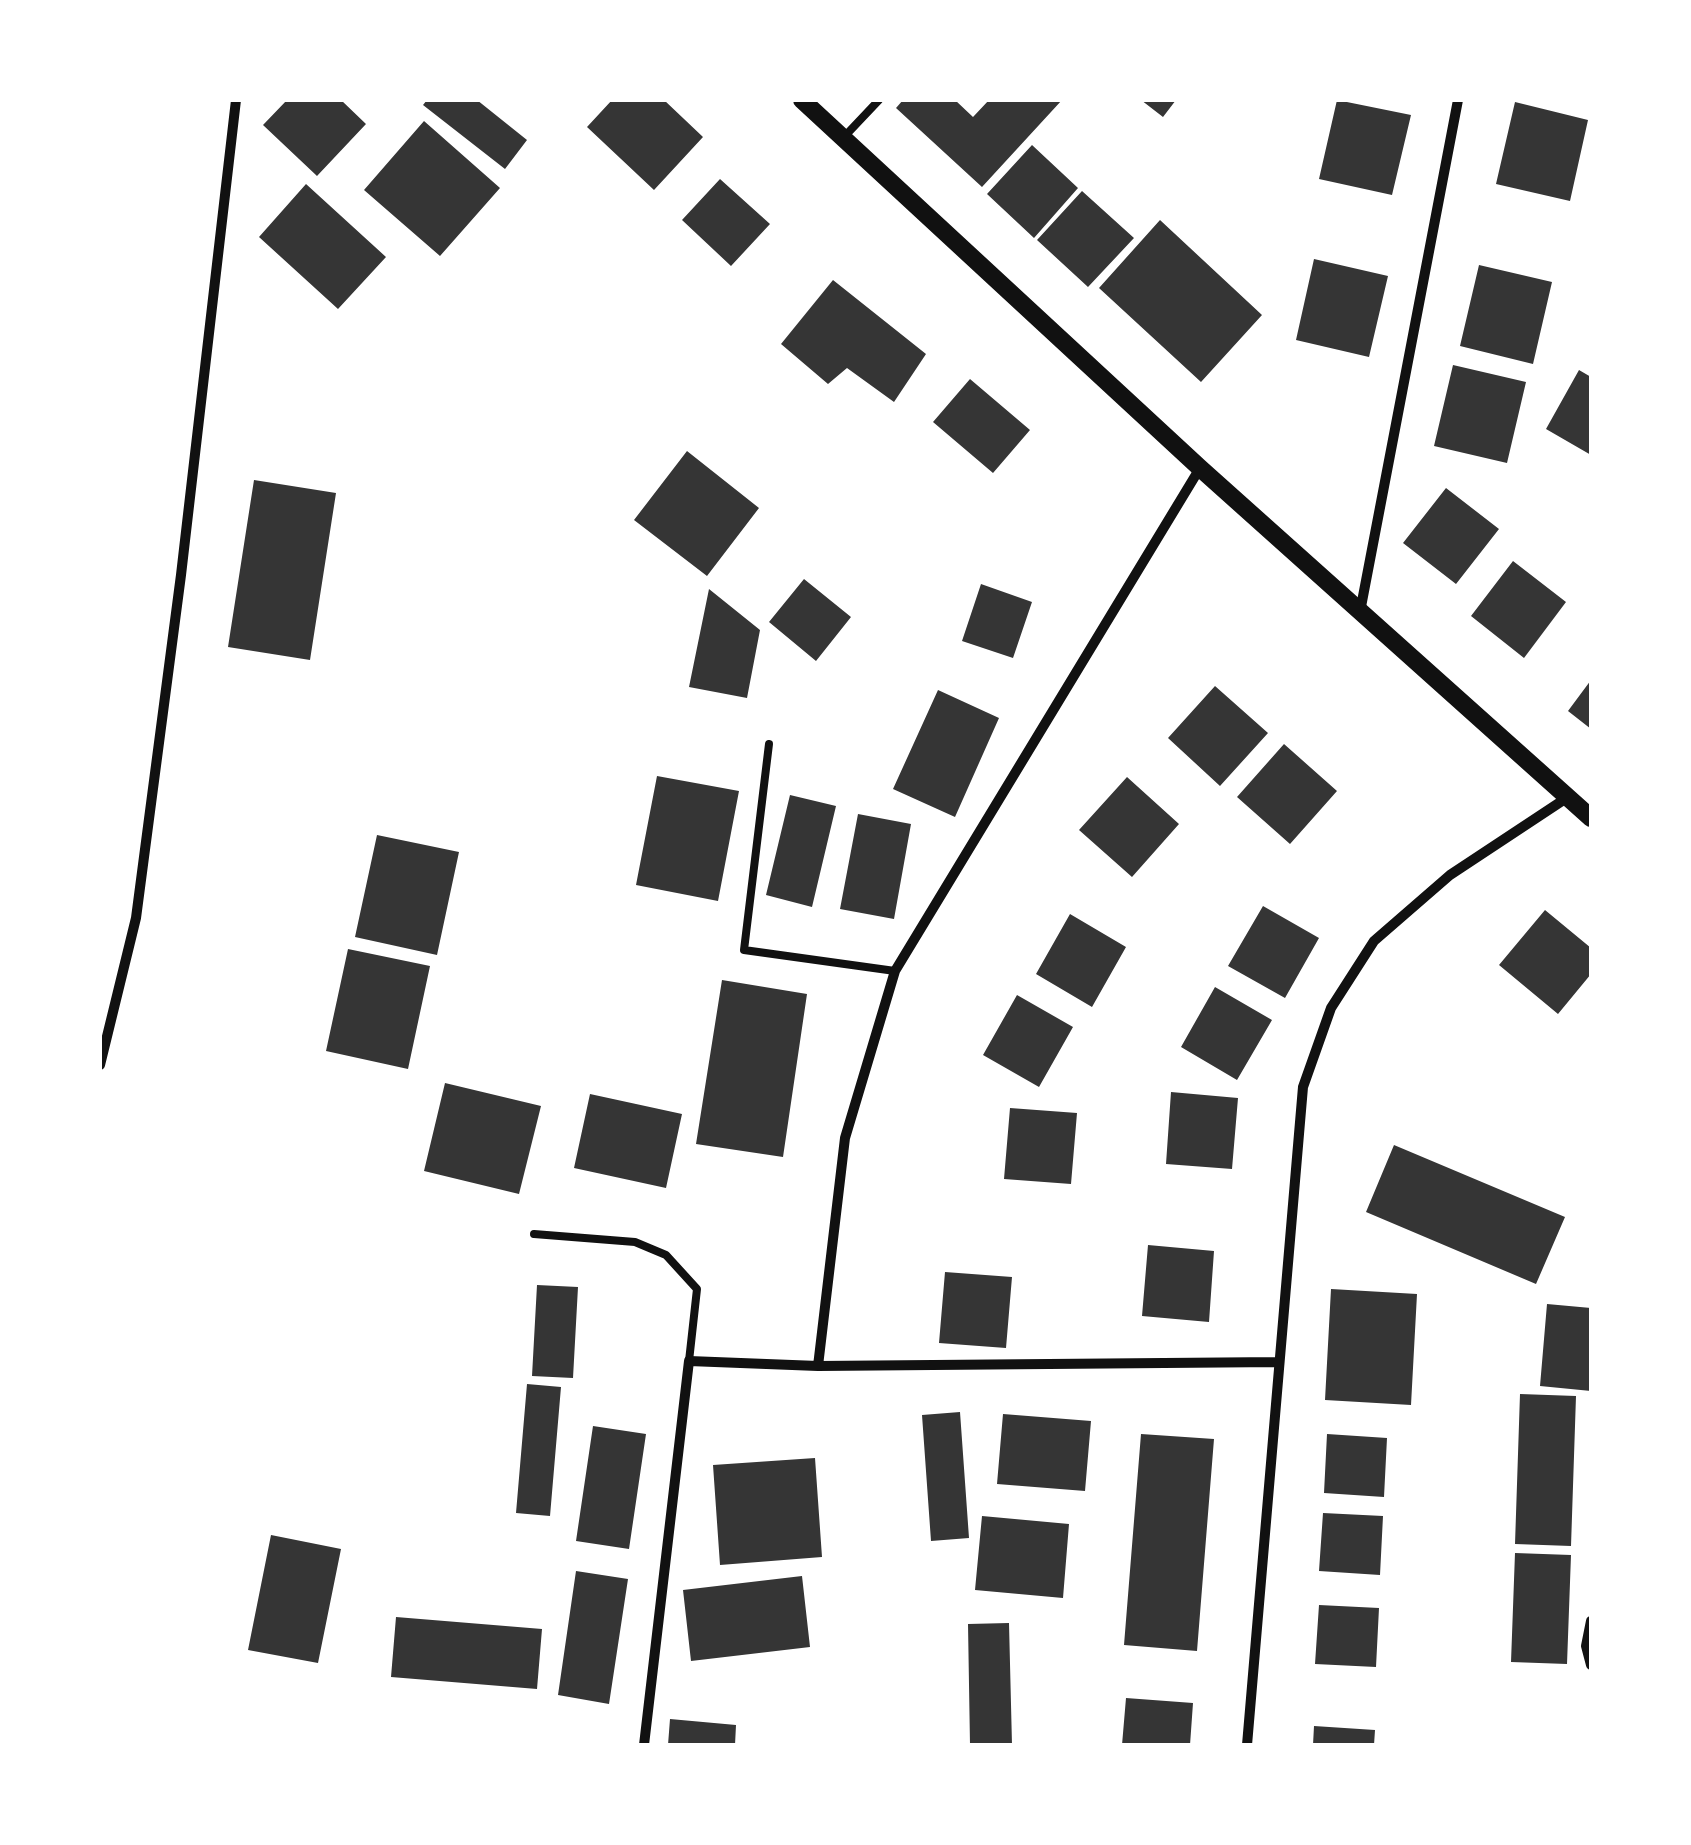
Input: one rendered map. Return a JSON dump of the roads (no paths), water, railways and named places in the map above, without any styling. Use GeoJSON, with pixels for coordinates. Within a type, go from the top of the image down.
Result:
{"type":"FeatureCollection","features":[{"type":"Feature","properties":{"kind":"street"},"geometry":{"type":"LineString","coordinates":[[100,1065],[136,918],[181,575],[236,100]]}},
{"type":"Feature","properties":{"kind":"street"},"geometry":{"type":"LineString","coordinates":[[802,100],[1200,468],[1590,814]]}},
{"type":"Feature","properties":{"kind":"street"},"geometry":{"type":"LineString","coordinates":[[1360,612],[1458,100]]}},
{"type":"Feature","properties":{"kind":"street"},"geometry":{"type":"LineString","coordinates":[[818,1366],[845,1138],[895,971],[1200,468]]}},
{"type":"Feature","properties":{"kind":"street"},"geometry":{"type":"LineString","coordinates":[[1247,1745],[1303,1087],[1331,1008],[1374,941],[1450,876],[1568,797]]}},
{"type":"Feature","properties":{"kind":"street"},"geometry":{"type":"LineString","coordinates":[[644,1745],[689,1361],[818,1366],[1280,1362]]}},
{"type":"Feature","properties":{"kind":"street"},"geometry":{"type":"LineString","coordinates":[[1591,1621],[1586,1646],[1591,1665]]}},
{"type":"Feature","properties":{"kind":"lane"},"geometry":{"type":"LineString","coordinates":[[844,137],[879,100]]}},
{"type":"Feature","properties":{"kind":"lane"},"geometry":{"type":"LineString","coordinates":[[768,744],[744,950],[895,971]]}},
{"type":"Feature","properties":{"kind":"lane"},"geometry":{"type":"LineString","coordinates":[[534,1234],[635,1242],[666,1255],[696,1289],[689,1361]]}}]}
